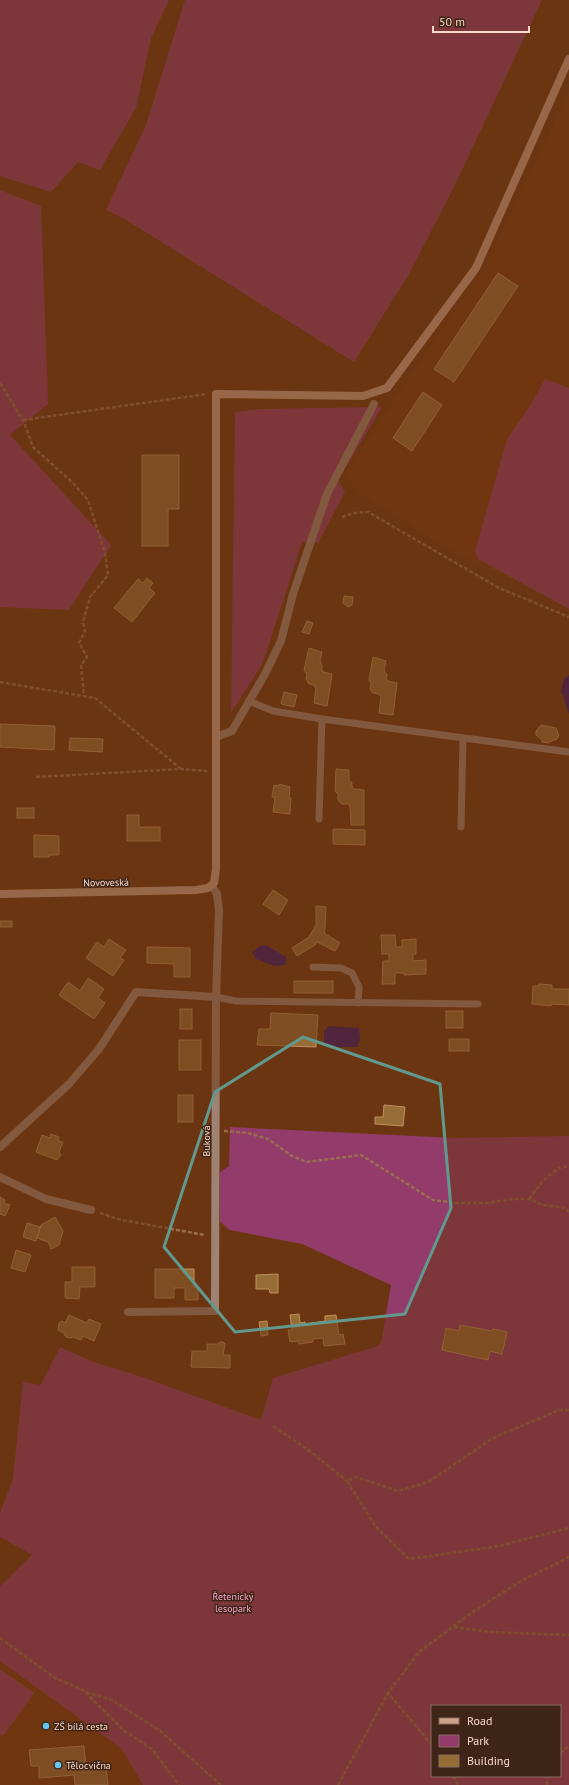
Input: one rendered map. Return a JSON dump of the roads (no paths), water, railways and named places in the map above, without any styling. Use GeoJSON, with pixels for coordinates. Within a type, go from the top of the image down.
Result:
{"type":"FeatureCollection","features":[{"type":"Feature","properties":{"kind":"street"},"geometry":{"type":"LineString","coordinates":[[212,886],[216,874],[216,394],[363,396],[387,388],[476,268],[569,59]]}},
{"type":"Feature","properties":{"kind":"street"},"geometry":{"type":"LineString","coordinates":[[216,737],[232,730],[265,674],[281,640],[293,594],[327,494],[374,404]]}},
{"type":"Feature","properties":{"kind":"street","name":"Novoveská"},"geometry":{"type":"LineString","coordinates":[[0,894],[196,890],[212,886]]}},
{"type":"Feature","properties":{"kind":"street","name":"Buková"},"geometry":{"type":"LineString","coordinates":[[128,1312],[215,1311],[216,997],[218,905],[217,894],[212,886]]}},
{"type":"Feature","properties":{"kind":"street"},"geometry":{"type":"LineString","coordinates":[[0,1147],[69,1084],[99,1049],[136,992],[216,997]]}},
{"type":"Feature","properties":{"kind":"street"},"geometry":{"type":"LineString","coordinates":[[0,1177],[46,1199],[91,1210]]}},
{"type":"Feature","properties":{"kind":"lane"},"geometry":{"type":"LineString","coordinates":[[249,702],[273,711],[322,719],[569,752]]}},
{"type":"Feature","properties":{"kind":"lane"},"geometry":{"type":"LineString","coordinates":[[318,819],[322,719]]}},
{"type":"Feature","properties":{"kind":"lane"},"geometry":{"type":"LineString","coordinates":[[461,827],[463,738]]}},
{"type":"Feature","properties":{"kind":"lane"},"geometry":{"type":"LineString","coordinates":[[313,966],[342,968],[352,973],[359,987],[358,1003]]}},
{"type":"Feature","properties":{"kind":"lane"},"geometry":{"type":"LineString","coordinates":[[216,997],[236,1000],[478,1004]]}},
{"type":"Feature","properties":{"kind":"place","name":"ZŠ bílá cesta"},"geometry":{"type":"Point","coordinates":[46,1726]}},
{"type":"Feature","properties":{"kind":"place","name":"Tělocvična"},"geometry":{"type":"Point","coordinates":[58,1765]}},
{"type":"Feature","properties":{"kind":"park label","name":"Řetenický lesopark"},"geometry":{"type":"Point","coordinates":[233,1602]}}]}
